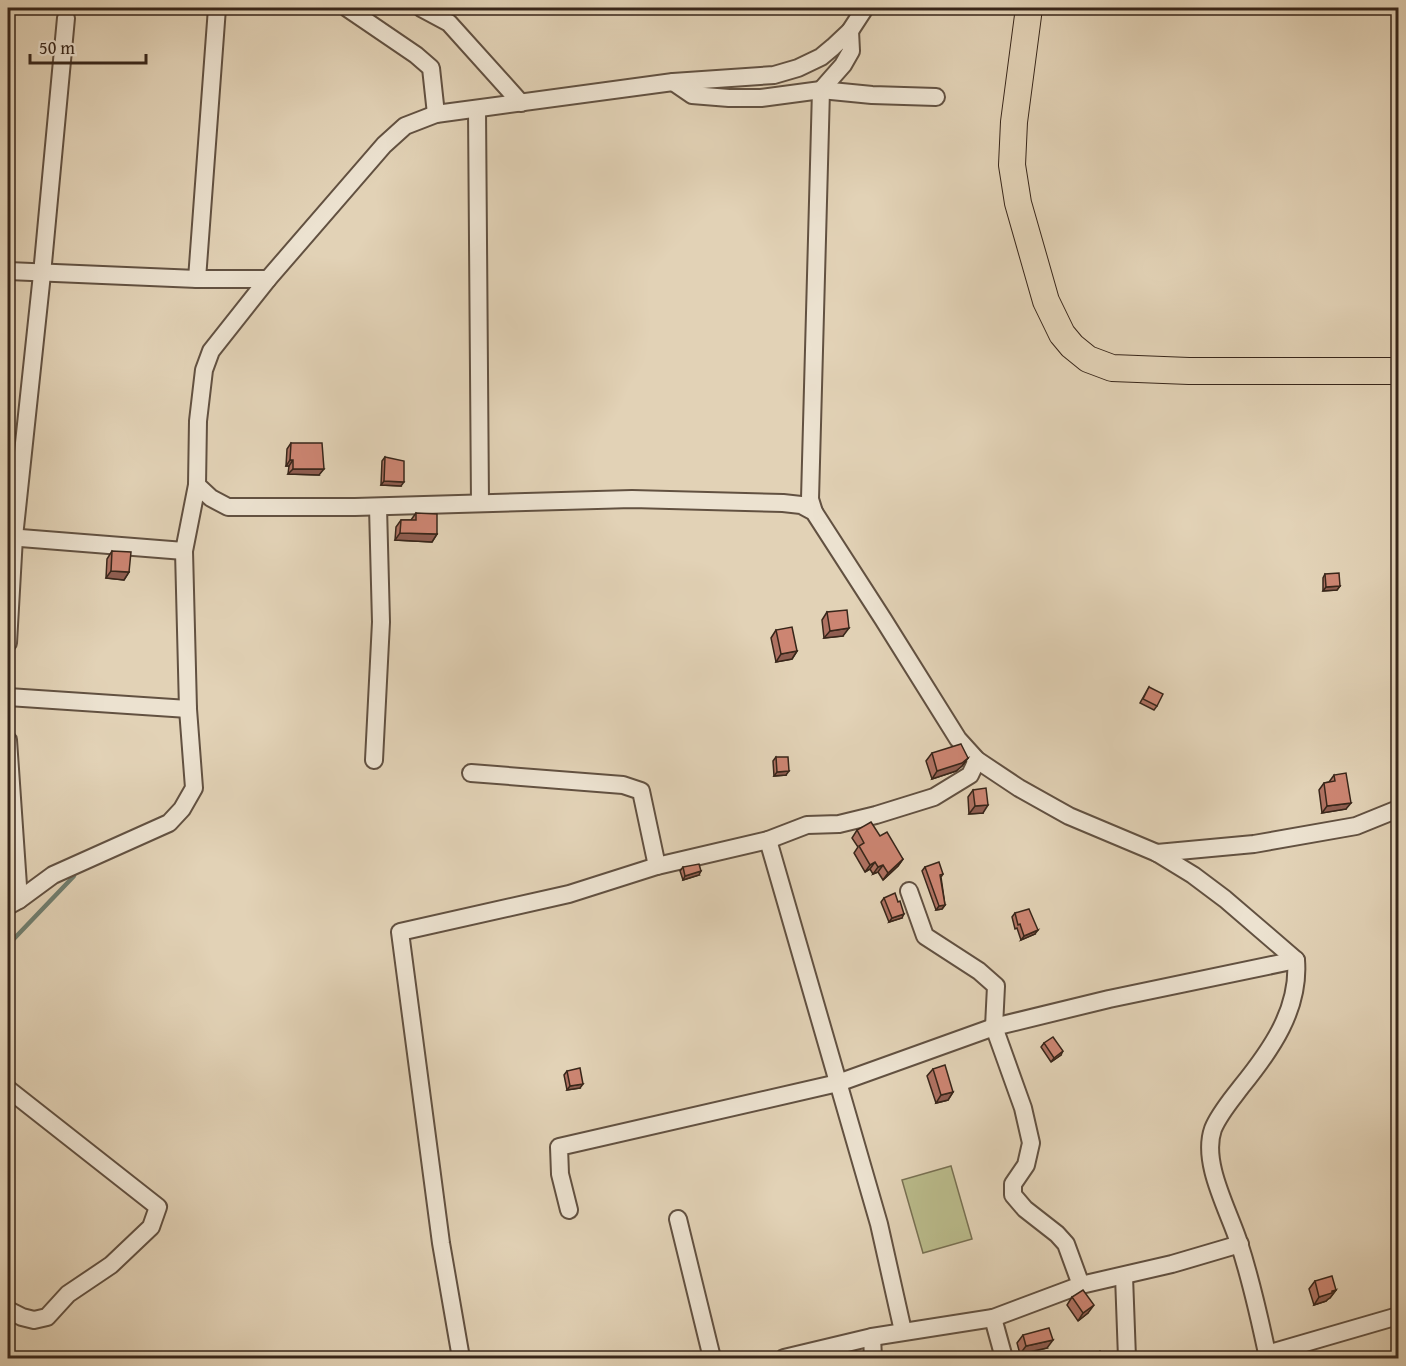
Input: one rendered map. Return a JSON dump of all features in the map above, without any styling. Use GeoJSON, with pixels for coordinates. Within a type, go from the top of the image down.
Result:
{"type":"FeatureCollection","features":[{"type":"Feature","properties":{"kind":"main road"},"geometry":{"type":"LineString","coordinates":[[1029,8],[1014,122],[1012,165],[1017,203],[1046,301],[1062,334],[1072,346],[1095,362],[1120,369],[1398,371]]}},
{"type":"Feature","properties":{"kind":"street"},"geometry":{"type":"LineString","coordinates":[[197,279],[217,8]]}},
{"type":"Feature","properties":{"kind":"street"},"geometry":{"type":"LineString","coordinates":[[347,8],[432,68],[436,114]]}},
{"type":"Feature","properties":{"kind":"street"},"geometry":{"type":"LineString","coordinates":[[422,8],[449,23],[520,103]]}},
{"type":"Feature","properties":{"kind":"street"},"geometry":{"type":"LineString","coordinates":[[13,903],[53,875],[169,823],[182,810],[194,788],[188,709],[184,551],[197,485],[198,421],[204,370],[212,351],[268,279],[384,145],[405,126],[436,114],[673,82],[774,75],[798,68],[821,57],[850,31],[865,8]]}},
{"type":"Feature","properties":{"kind":"street"},"geometry":{"type":"LineString","coordinates":[[8,643],[11,537],[42,274],[66,18]]}},
{"type":"Feature","properties":{"kind":"street"},"geometry":{"type":"LineString","coordinates":[[850,31],[851,51],[843,65],[821,90],[810,499],[814,512],[958,739],[977,760],[1019,788],[1069,816],[1157,854],[1193,875],[1225,899],[1296,960],[1296,984],[1288,1015],[1270,1048],[1229,1103],[1213,1129],[1211,1149],[1214,1174],[1240,1244],[1268,1356],[1398,1316]]}},
{"type":"Feature","properties":{"kind":"street"},"geometry":{"type":"LineString","coordinates":[[673,82],[692,94],[729,98],[761,98],[821,90],[872,95],[936,97]]}},
{"type":"Feature","properties":{"kind":"street"},"geometry":{"type":"LineString","coordinates":[[477,109],[480,503]]}},
{"type":"Feature","properties":{"kind":"street"},"geometry":{"type":"LineString","coordinates":[[8,271],[197,279],[268,279]]}},
{"type":"Feature","properties":{"kind":"street"},"geometry":{"type":"LineString","coordinates":[[197,485],[211,498],[228,507],[378,507],[643,499],[783,503],[801,505],[814,512]]}},
{"type":"Feature","properties":{"kind":"street"},"geometry":{"type":"LineString","coordinates":[[374,760],[381,622],[378,507]]}},
{"type":"Feature","properties":{"kind":"street"},"geometry":{"type":"LineString","coordinates":[[11,537],[184,551]]}},
{"type":"Feature","properties":{"kind":"street"},"geometry":{"type":"LineString","coordinates":[[8,697],[188,709]]}},
{"type":"Feature","properties":{"kind":"street"},"geometry":{"type":"LineString","coordinates":[[8,740],[13,903]]}},
{"type":"Feature","properties":{"kind":"street"},"geometry":{"type":"LineString","coordinates":[[461,1359],[441,1243],[400,932],[569,894],[657,866],[768,840],[807,825],[839,824],[876,815],[934,797],[970,774],[977,760]]}},
{"type":"Feature","properties":{"kind":"street"},"geometry":{"type":"LineString","coordinates":[[471,773],[623,785],[641,791],[657,866]]}},
{"type":"Feature","properties":{"kind":"street"},"geometry":{"type":"LineString","coordinates":[[1157,854],[1254,844],[1356,826],[1398,809]]}},
{"type":"Feature","properties":{"kind":"street"},"geometry":{"type":"LineString","coordinates":[[768,840],[879,1224],[903,1331]]}},
{"type":"Feature","properties":{"kind":"street"},"geometry":{"type":"LineString","coordinates":[[909,891],[925,936],[979,971],[996,986],[994,1027],[1023,1108],[1031,1143],[1026,1165],[1013,1184],[1013,1196],[1066,1244],[1081,1285]]}},
{"type":"Feature","properties":{"kind":"street"},"geometry":{"type":"LineString","coordinates":[[569,1210],[560,1174],[559,1147],[838,1083],[994,1027],[1109,999],[1296,960]]}},
{"type":"Feature","properties":{"kind":"street"},"geometry":{"type":"LineString","coordinates":[[8,1089],[158,1207],[151,1227],[111,1265],[68,1294],[47,1317],[34,1320],[8,1310]]}},
{"type":"Feature","properties":{"kind":"street"},"geometry":{"type":"LineString","coordinates":[[678,1219],[712,1359]]}},
{"type":"Feature","properties":{"kind":"street"},"geometry":{"type":"LineString","coordinates":[[784,1359],[872,1337],[993,1318],[1081,1285],[1124,1276],[1240,1244]]}},
{"type":"Feature","properties":{"kind":"street"},"geometry":{"type":"LineString","coordinates":[[1124,1276],[1127,1359]]}},
{"type":"Feature","properties":{"kind":"street"},"geometry":{"type":"LineString","coordinates":[[993,1318],[1004,1359]]}},
{"type":"Feature","properties":{"kind":"street"},"geometry":{"type":"LineString","coordinates":[[872,1337],[873,1359]]}},
{"type":"Feature","properties":{"kind":"green space"},"geometry":{"type":"Polygon","coordinates":[[[951,1166],[972,1239],[923,1253],[902,1180],[951,1166]]]}},
{"type":"Feature","properties":{"kind":"building"},"geometry":{"type":"Polygon","coordinates":[[[291,443],[322,443],[324,469],[293,469],[293,460],[290,460],[291,443]]]}},
{"type":"Feature","properties":{"kind":"building"},"geometry":{"type":"Polygon","coordinates":[[[385,457],[404,461],[404,482],[384,481],[385,457]]]}},
{"type":"Feature","properties":{"kind":"building"},"geometry":{"type":"Polygon","coordinates":[[[416,513],[437,514],[437,534],[400,533],[401,520],[416,520],[416,513]]]}},
{"type":"Feature","properties":{"kind":"building"},"geometry":{"type":"Polygon","coordinates":[[[112,551],[131,552],[129,572],[111,571],[112,551]]]}},
{"type":"Feature","properties":{"kind":"building"},"geometry":{"type":"Polygon","coordinates":[[[1339,573],[1340,586],[1326,587],[1325,574],[1339,573]]]}},
{"type":"Feature","properties":{"kind":"building"},"geometry":{"type":"Polygon","coordinates":[[[847,610],[849,628],[830,631],[827,612],[847,610]]]}},
{"type":"Feature","properties":{"kind":"building"},"geometry":{"type":"Polygon","coordinates":[[[792,627],[797,651],[781,654],[776,630],[792,627]]]}},
{"type":"Feature","properties":{"kind":"building"},"geometry":{"type":"Polygon","coordinates":[[[1149,687],[1163,694],[1157,706],[1143,699],[1149,687]]]}},
{"type":"Feature","properties":{"kind":"building"},"geometry":{"type":"Polygon","coordinates":[[[961,744],[968,758],[962,763],[937,771],[932,753],[961,744]]]}},
{"type":"Feature","properties":{"kind":"building"},"geometry":{"type":"Polygon","coordinates":[[[776,757],[788,757],[789,771],[777,772],[776,757]]]}},
{"type":"Feature","properties":{"kind":"building"},"geometry":{"type":"Polygon","coordinates":[[[1346,773],[1351,803],[1327,806],[1324,783],[1335,781],[1334,775],[1346,773]]]}},
{"type":"Feature","properties":{"kind":"building"},"geometry":{"type":"Polygon","coordinates":[[[986,788],[988,805],[975,806],[973,790],[986,788]]]}},
{"type":"Feature","properties":{"kind":"building"},"geometry":{"type":"Polygon","coordinates":[[[871,822],[880,836],[887,832],[903,859],[888,873],[883,865],[878,867],[875,862],[870,865],[859,846],[864,843],[857,830],[871,822]]]}},
{"type":"Feature","properties":{"kind":"building"},"geometry":{"type":"Polygon","coordinates":[[[939,862],[943,874],[940,875],[945,905],[939,906],[925,867],[939,862]]]}},
{"type":"Feature","properties":{"kind":"building"},"geometry":{"type":"Polygon","coordinates":[[[699,864],[701,871],[685,876],[683,867],[699,864]]]}},
{"type":"Feature","properties":{"kind":"building"},"geometry":{"type":"Polygon","coordinates":[[[895,893],[904,914],[892,918],[884,898],[895,893]]]}},
{"type":"Feature","properties":{"kind":"building"},"geometry":{"type":"Polygon","coordinates":[[[1029,909],[1038,930],[1024,936],[1015,913],[1029,909]]]}},
{"type":"Feature","properties":{"kind":"building"},"geometry":{"type":"Polygon","coordinates":[[[1053,1037],[1063,1051],[1054,1058],[1044,1043],[1053,1037]]]}},
{"type":"Feature","properties":{"kind":"building"},"geometry":{"type":"Polygon","coordinates":[[[945,1065],[953,1092],[941,1095],[933,1069],[945,1065]]]}},
{"type":"Feature","properties":{"kind":"building"},"geometry":{"type":"Polygon","coordinates":[[[580,1068],[583,1084],[570,1086],[567,1071],[580,1068]]]}},
{"type":"Feature","properties":{"kind":"building"},"geometry":{"type":"Polygon","coordinates":[[[1332,1276],[1336,1290],[1319,1297],[1315,1281],[1332,1276]]]}},
{"type":"Feature","properties":{"kind":"building"},"geometry":{"type":"Polygon","coordinates":[[[1083,1290],[1094,1305],[1083,1313],[1072,1297],[1083,1290]]]}},
{"type":"Feature","properties":{"kind":"building"},"geometry":{"type":"Polygon","coordinates":[[[1049,1328],[1053,1340],[1026,1346],[1023,1335],[1049,1328]]]}},
{"type":"Feature","properties":{"kind":"building"},"geometry":{"type":"Polygon","coordinates":[[[1100,1351],[1103,1359],[1086,1359],[1100,1351]]]}},
{"type":"Feature","properties":{"kind":"waterway"},"geometry":{"type":"LineString","coordinates":[[8,945],[74,876]]}}]}
